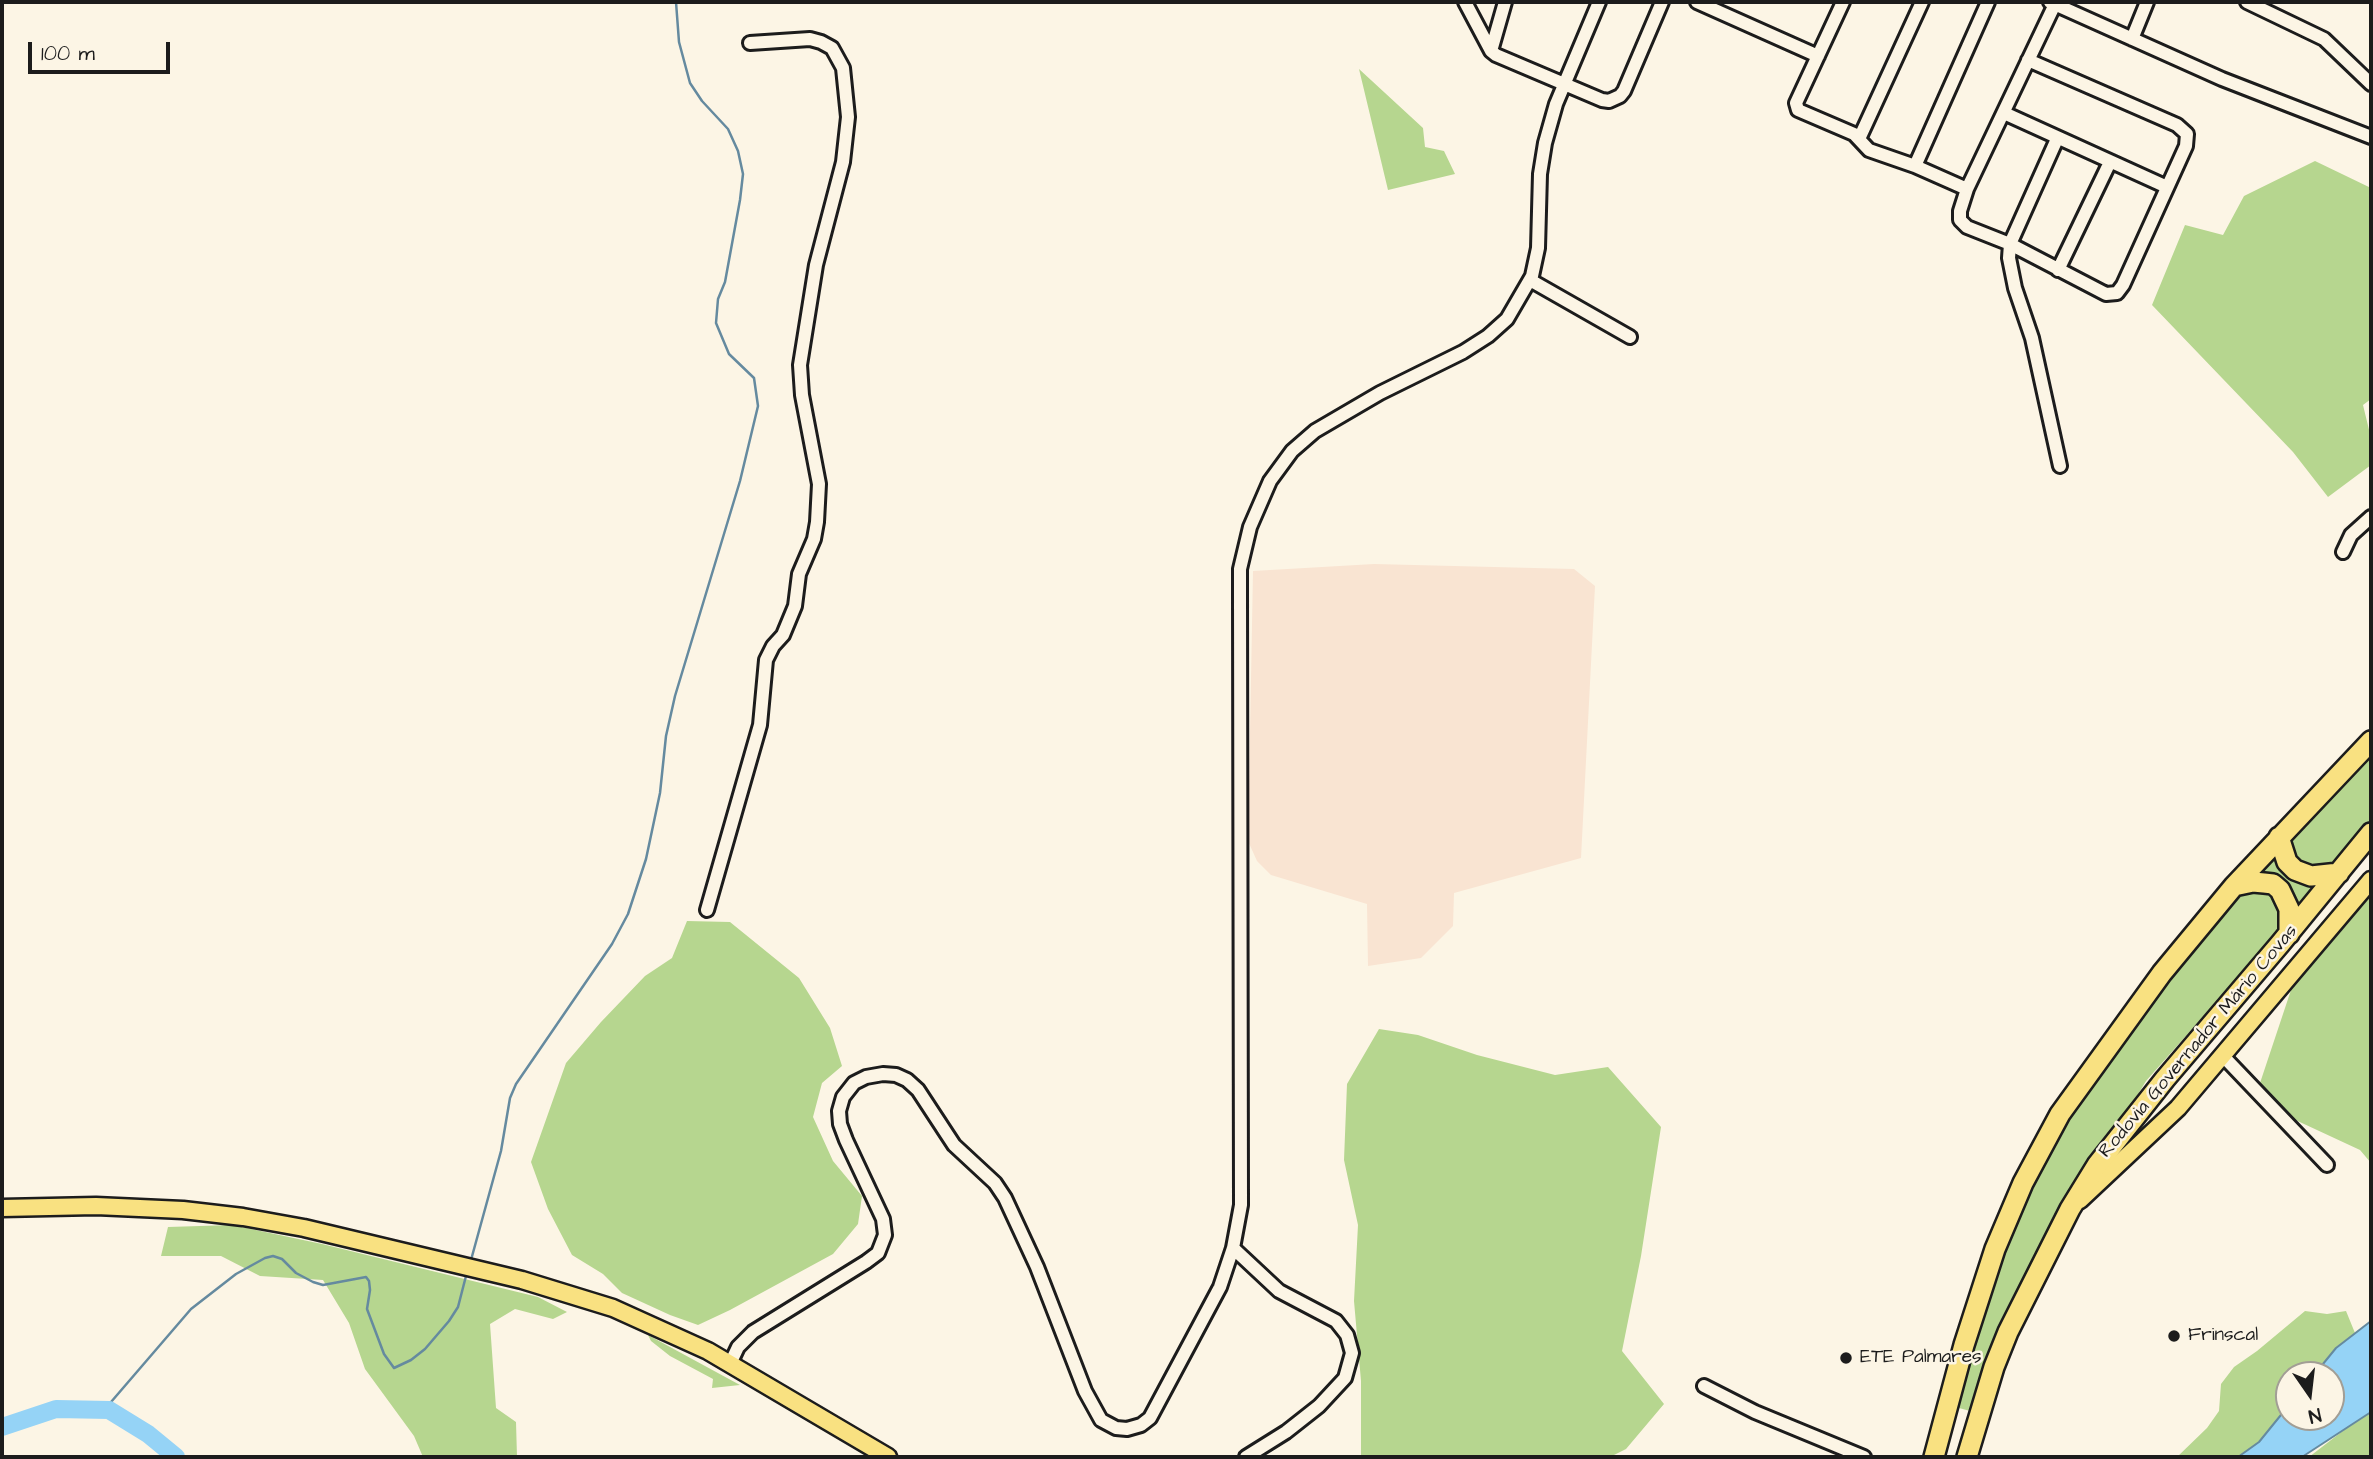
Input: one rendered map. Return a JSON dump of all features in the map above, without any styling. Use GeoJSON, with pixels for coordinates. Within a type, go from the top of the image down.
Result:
{"type":"FeatureCollection","features":[{"type":"Feature","properties":{"kind":"highway"},"geometry":{"type":"LineString","coordinates":[[1934,1457],[1964,1345],[1995,1249],[2029,1171],[2060,1114],[2162,972],[2234,886],[2371,741]]}},
{"type":"Feature","properties":{"kind":"highway","name":"Rodovia Governador Mário Covas"},"geometry":{"type":"LineString","coordinates":[[1968,1457],[1994,1367],[2008,1332],[2070,1209],[2116,1140],[2371,833]]}},
{"type":"Feature","properties":{"kind":"highway"},"geometry":{"type":"LineString","coordinates":[[2279,837],[2287,862],[2295,870],[2311,876],[2339,873]]}},
{"type":"Feature","properties":{"kind":"highway"},"geometry":{"type":"LineString","coordinates":[[2234,886],[2264,883],[2273,884],[2280,890],[2289,909],[2289,934]]}},
{"type":"Feature","properties":{"kind":"main road"},"geometry":{"type":"LineString","coordinates":[[2070,1209],[2162,1125],[2371,880]]}},
{"type":"Feature","properties":{"kind":"main road"},"geometry":{"type":"LineString","coordinates":[[2,1209],[96,1206],[183,1210],[304,1228],[522,1280],[613,1308],[675,1335],[730,1364],[888,1457]]}},
{"type":"Feature","properties":{"kind":"street"},"geometry":{"type":"LineString","coordinates":[[1465,2],[1491,51],[1602,100],[1620,96],[1662,2]]}},
{"type":"Feature","properties":{"kind":"street"},"geometry":{"type":"LineString","coordinates":[[1491,51],[1505,2]]}},
{"type":"Feature","properties":{"kind":"street"},"geometry":{"type":"LineString","coordinates":[[730,1364],[738,1347],[753,1332],[877,1253],[885,1236],[883,1219],[840,1124],[839,1111],[843,1097],[854,1083],[866,1076],[896,1075],[918,1090],[954,1145],[995,1184],[1005,1198],[1037,1267],[1093,1408],[1101,1420],[1108,1425],[1127,1429],[1141,1425],[1150,1418],[1220,1287],[1233,1248],[1241,1191],[1240,569],[1250,527],[1270,481],[1292,451],[1315,430],[1367,400],[1464,352],[1507,319],[1530,280],[1538,248],[1540,174],[1545,143],[1564,82],[1599,2]]}},
{"type":"Feature","properties":{"kind":"street"},"geometry":{"type":"LineString","coordinates":[[1697,2],[1818,56]]}},
{"type":"Feature","properties":{"kind":"street"},"geometry":{"type":"LineString","coordinates":[[1843,2],[1796,107],[1801,112],[1854,134],[1869,150],[1968,189]]}},
{"type":"Feature","properties":{"kind":"street"},"geometry":{"type":"LineString","coordinates":[[1859,139],[1922,2]]}},
{"type":"Feature","properties":{"kind":"street"},"geometry":{"type":"LineString","coordinates":[[1915,166],[1989,2]]}},
{"type":"Feature","properties":{"kind":"street"},"geometry":{"type":"LineString","coordinates":[[2132,39],[2147,2]]}},
{"type":"Feature","properties":{"kind":"street"},"geometry":{"type":"LineString","coordinates":[[2247,2],[2324,39],[2371,84]]}},
{"type":"Feature","properties":{"kind":"street"},"geometry":{"type":"LineString","coordinates":[[2028,60],[2184,129],[2188,139],[2123,285],[2117,293],[2106,294],[2010,244],[1962,223],[1960,211],[1968,189],[2052,3],[2222,79],[2371,137]]}},
{"type":"Feature","properties":{"kind":"street"},"geometry":{"type":"LineString","coordinates":[[707,910],[760,725],[766,660],[783,635],[794,606],[799,574],[814,539],[819,484],[802,395],[800,365],[818,254],[843,162],[848,117],[843,68],[832,48],[810,39],[750,43]]}},
{"type":"Feature","properties":{"kind":"street"},"geometry":{"type":"LineString","coordinates":[[2004,113],[2167,187]]}},
{"type":"Feature","properties":{"kind":"street"},"geometry":{"type":"LineString","coordinates":[[2057,139],[2010,244],[2010,267],[2032,338],[2060,466]]}},
{"type":"Feature","properties":{"kind":"street"},"geometry":{"type":"LineString","coordinates":[[2058,270],[2110,162]]}},
{"type":"Feature","properties":{"kind":"street"},"geometry":{"type":"LineString","coordinates":[[1530,280],[1630,337]]}},
{"type":"Feature","properties":{"kind":"street"},"geometry":{"type":"LineString","coordinates":[[2343,552],[2351,535],[2371,517]]}},
{"type":"Feature","properties":{"kind":"street"},"geometry":{"type":"LineString","coordinates":[[2223,1056],[2327,1166]]}},
{"type":"Feature","properties":{"kind":"street"},"geometry":{"type":"LineString","coordinates":[[1233,1248],[1279,1291],[1336,1321],[1348,1335],[1352,1353],[1345,1378],[1326,1399],[1286,1432],[1246,1457]]}},
{"type":"Feature","properties":{"kind":"street"},"geometry":{"type":"LineString","coordinates":[[1704,1386],[1755,1412],[1864,1457]]}},
{"type":"Feature","properties":{"kind":"shaded area"},"geometry":{"type":"Polygon","coordinates":[[[1374,564],[1574,569],[1595,586],[1581,858],[1454,893],[1453,926],[1421,958],[1368,966],[1367,904],[1271,875],[1257,861],[1248,841],[1253,571],[1374,564]]]}},
{"type":"Feature","properties":{"kind":"green space"},"geometry":{"type":"Polygon","coordinates":[[[1359,69],[1423,128],[1425,147],[1444,151],[1455,174],[1388,190],[1359,69]]]}},
{"type":"Feature","properties":{"kind":"green space"},"geometry":{"type":"Polygon","coordinates":[[[2315,161],[2371,188],[2371,399],[2363,405],[2371,438],[2371,465],[2328,497],[2293,452],[2152,305],[2185,225],[2223,235],[2244,196],[2315,161]]]}},
{"type":"Feature","properties":{"kind":"green space"},"geometry":{"type":"Polygon","coordinates":[[[2371,728],[2371,819],[2331,870],[2317,875],[2277,853],[2318,787],[2371,728]]]}},
{"type":"Feature","properties":{"kind":"green space"},"geometry":{"type":"Polygon","coordinates":[[[2274,855],[2329,874],[2288,921],[2289,905],[2249,873],[2274,855]]]}},
{"type":"Feature","properties":{"kind":"green space"},"geometry":{"type":"Polygon","coordinates":[[[2232,881],[2273,884],[2285,924],[2146,1081],[2002,1320],[1970,1411],[1937,1402],[1959,1329],[2050,1116],[2089,1056],[2149,975],[2232,881]]]}},
{"type":"Feature","properties":{"kind":"green space"},"geometry":{"type":"Polygon","coordinates":[[[2371,896],[2371,1163],[2360,1150],[2289,1117],[2260,1083],[2291,990],[2371,896]]]}},
{"type":"Feature","properties":{"kind":"green space"},"geometry":{"type":"Polygon","coordinates":[[[687,921],[730,922],[799,978],[830,1028],[842,1066],[822,1083],[813,1117],[833,1161],[862,1196],[858,1224],[833,1254],[698,1325],[622,1293],[603,1274],[572,1255],[548,1209],[531,1162],[566,1063],[645,976],[672,958],[687,921]]]}},
{"type":"Feature","properties":{"kind":"green space"},"geometry":{"type":"Polygon","coordinates":[[[1379,1029],[1418,1035],[1477,1055],[1555,1075],[1608,1067],[1661,1127],[1641,1256],[1622,1351],[1664,1404],[1626,1449],[1610,1457],[1361,1457],[1361,1381],[1354,1301],[1358,1225],[1344,1160],[1347,1084],[1379,1029]]]}},
{"type":"Feature","properties":{"kind":"green space"},"geometry":{"type":"Polygon","coordinates":[[[232,1225],[322,1244],[538,1297],[567,1312],[553,1319],[515,1309],[490,1324],[496,1408],[516,1422],[517,1457],[423,1457],[414,1436],[365,1369],[349,1323],[323,1280],[260,1276],[221,1256],[161,1256],[168,1227],[232,1225]]]}},
{"type":"Feature","properties":{"kind":"green space"},"geometry":{"type":"Polygon","coordinates":[[[2305,1311],[2327,1314],[2346,1311],[2355,1333],[2336,1348],[2325,1361],[2275,1361],[2275,1422],[2259,1442],[2238,1457],[2177,1457],[2207,1428],[2219,1411],[2221,1384],[2234,1367],[2305,1311]]]}},
{"type":"Feature","properties":{"kind":"green space"},"geometry":{"type":"Polygon","coordinates":[[[648,1335],[740,1385],[712,1388],[713,1379],[670,1356],[651,1341],[648,1335]]]}},
{"type":"Feature","properties":{"kind":"green space"},"geometry":{"type":"Polygon","coordinates":[[[2371,1412],[2371,1457],[2309,1457],[2345,1431],[2371,1412]]]}},
{"type":"Feature","properties":{"kind":"water"},"geometry":{"type":"Polygon","coordinates":[[[2371,1321],[2371,1412],[2345,1429],[2345,1361],[2325,1361],[2336,1348],[2371,1321]]]}},
{"type":"Feature","properties":{"kind":"water"},"geometry":{"type":"Polygon","coordinates":[[[2275,1422],[2275,1431],[2342,1431],[2302,1457],[2238,1457],[2259,1442],[2275,1422]]]}},
{"type":"Feature","properties":{"kind":"waterway"},"geometry":{"type":"LineString","coordinates":[[471,1260],[501,1151],[510,1098],[516,1084],[612,944],[628,914],[646,859],[660,793],[666,736],[675,696],[740,481],[758,406],[754,378],[729,354],[716,323],[718,299],[725,282],[743,174],[738,151],[728,129],[702,101],[690,83],[679,42],[676,2]]}},
{"type":"Feature","properties":{"kind":"waterway"},"geometry":{"type":"LineString","coordinates":[[105,1409],[191,1309],[236,1274],[265,1258],[273,1256],[282,1259],[296,1273],[323,1285],[366,1277],[370,1290],[367,1309],[384,1354],[394,1368],[425,1349],[449,1321],[458,1307],[466,1276]]}},
{"type":"Feature","properties":{"kind":"waterway"},"geometry":{"type":"LineString","coordinates":[[2,1427],[56,1409],[109,1410],[148,1434],[176,1457]]}},
{"type":"Feature","properties":{"kind":"place","name":"Frinscal"},"geometry":{"type":"Point","coordinates":[2174,1336]}},
{"type":"Feature","properties":{"kind":"place","name":"ETE Palmares"},"geometry":{"type":"Point","coordinates":[1846,1358]}}]}
